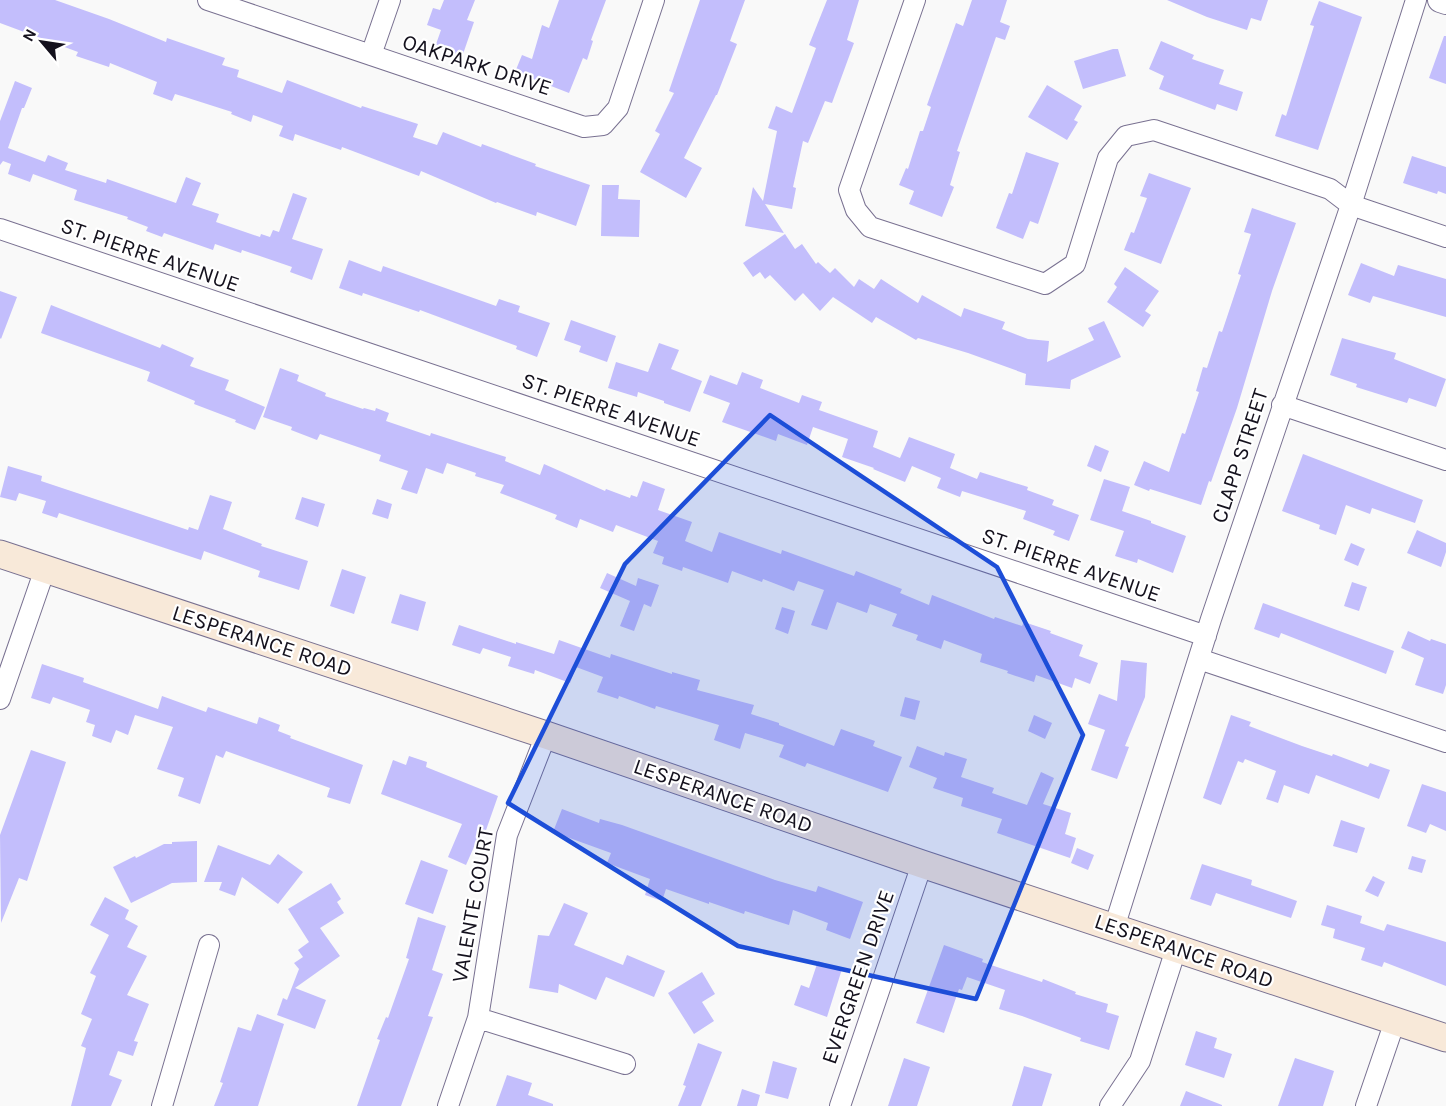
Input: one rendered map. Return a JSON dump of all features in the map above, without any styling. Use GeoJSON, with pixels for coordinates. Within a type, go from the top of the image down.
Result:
{"type":"FeatureCollection","features":[{"type":"Feature","properties":{"kind":"main road","name":"LESPERANCE ROAD"},"geometry":{"type":"LineString","coordinates":[[0,554],[1446,1038]]}},
{"type":"Feature","properties":{"kind":"street","name":"OAKPARK DRIVE"},"geometry":{"type":"LineString","coordinates":[[208,0],[584,127],[603,125],[618,108],[654,0]]}},
{"type":"Feature","properties":{"kind":"street"},"geometry":{"type":"LineString","coordinates":[[371,55],[390,0]]}},
{"type":"Feature","properties":{"kind":"street"},"geometry":{"type":"LineString","coordinates":[[915,0],[849,190],[856,210],[870,227],[1045,284],[1075,264],[1108,158],[1126,136],[1154,130],[1330,189],[1351,204],[1446,237]]}},
{"type":"Feature","properties":{"kind":"street","name":"CLAPP STREET"},"geometry":{"type":"LineString","coordinates":[[1114,928],[1206,636],[1351,204],[1416,0]]}},
{"type":"Feature","properties":{"kind":"street"},"geometry":{"type":"LineString","coordinates":[[1440,0],[1446,2]]}},
{"type":"Feature","properties":{"kind":"street","name":"ST. PIERRE AVENUE"},"geometry":{"type":"LineString","coordinates":[[0,229],[1206,636]]}},
{"type":"Feature","properties":{"kind":"street"},"geometry":{"type":"LineString","coordinates":[[1282,405],[1446,460]]}},
{"type":"Feature","properties":{"kind":"street"},"geometry":{"type":"LineString","coordinates":[[0,699],[45,569]]}},
{"type":"Feature","properties":{"kind":"street"},"geometry":{"type":"LineString","coordinates":[[1199,659],[1446,742]]}},
{"type":"Feature","properties":{"kind":"street","name":"VALENTE COURT"},"geometry":{"type":"LineString","coordinates":[[448,1106],[478,1018],[507,835],[546,735]]}},
{"type":"Feature","properties":{"kind":"street","name":"EVERGREEN DRIVE"},"geometry":{"type":"LineString","coordinates":[[840,1106],[922,864]]}},
{"type":"Feature","properties":{"kind":"street"},"geometry":{"type":"LineString","coordinates":[[162,1106],[209,945]]}},
{"type":"Feature","properties":{"kind":"street"},"geometry":{"type":"LineString","coordinates":[[1110,1106],[1140,1060],[1176,949]]}},
{"type":"Feature","properties":{"kind":"street"},"geometry":{"type":"LineString","coordinates":[[478,1018],[625,1064]]}},
{"type":"Feature","properties":{"kind":"street"},"geometry":{"type":"LineString","coordinates":[[1366,1106],[1395,1022]]}},
{"type":"Feature","properties":{"kind":"highlighted area"},"geometry":{"type":"Polygon","coordinates":[[[770,415],[997,567],[1083,735],[976,999],[738,946],[508,803],[625,564],[770,415]]]}},
{"type":"Feature","properties":{"kind":"building"},"geometry":{"type":"Polygon","coordinates":[[[0,0],[55,0],[166,42],[167,38],[225,58],[222,65],[239,70],[237,77],[282,93],[287,80],[361,108],[362,106],[418,124],[413,137],[437,145],[443,132],[481,147],[482,144],[590,185],[576,226],[537,212],[536,216],[496,203],[421,171],[419,176],[342,147],[341,150],[295,134],[293,141],[279,136],[283,126],[253,115],[251,122],[231,114],[232,112],[175,94],[172,101],[153,94],[157,82],[110,63],[109,67],[76,56],[78,52],[0,23],[0,0]]]}},
{"type":"Feature","properties":{"kind":"building"},"geometry":{"type":"Polygon","coordinates":[[[444,0],[475,0],[467,20],[474,22],[462,57],[435,47],[441,30],[427,25],[433,8],[440,10],[444,0]]]}},
{"type":"Feature","properties":{"kind":"building"},"geometry":{"type":"Polygon","coordinates":[[[559,0],[606,0],[591,40],[593,41],[587,60],[583,58],[569,93],[515,72],[522,55],[532,59],[542,25],[549,28],[559,0]]]}},
{"type":"Feature","properties":{"kind":"building"},"geometry":{"type":"Polygon","coordinates":[[[700,0],[745,0],[730,41],[737,44],[717,95],[684,158],[702,168],[686,198],[640,172],[660,134],[655,131],[674,93],[669,91],[700,0]]]}},
{"type":"Feature","properties":{"kind":"building"},"geometry":{"type":"Polygon","coordinates":[[[827,0],[859,0],[847,40],[854,43],[832,103],[825,101],[808,143],[803,141],[793,187],[796,188],[792,209],[765,204],[784,233],[745,226],[753,187],[763,201],[777,131],[768,128],[776,106],[792,113],[816,48],[809,45],[827,0]]]}},
{"type":"Feature","properties":{"kind":"building"},"geometry":{"type":"Polygon","coordinates":[[[972,0],[1007,0],[1000,22],[1010,26],[1005,40],[996,37],[957,151],[960,152],[950,185],[954,187],[942,217],[909,204],[914,191],[899,185],[906,168],[908,169],[920,131],[923,131],[931,107],[927,105],[956,23],[963,26],[972,0]]]}},
{"type":"Feature","properties":{"kind":"building"},"geometry":{"type":"Polygon","coordinates":[[[1167,0],[1268,0],[1261,21],[1251,18],[1247,30],[1207,17],[1167,0]]]}},
{"type":"Feature","properties":{"kind":"building"},"geometry":{"type":"Polygon","coordinates":[[[1319,1],[1362,17],[1318,150],[1275,136],[1282,114],[1286,116],[1314,26],[1310,25],[1319,1]]]}},
{"type":"Feature","properties":{"kind":"building"},"geometry":{"type":"Polygon","coordinates":[[[1444,36],[1446,36],[1446,84],[1429,78],[1444,36]]]}},
{"type":"Feature","properties":{"kind":"building"},"geometry":{"type":"Polygon","coordinates":[[[1161,41],[1194,55],[1192,59],[1224,70],[1219,84],[1243,92],[1237,111],[1217,104],[1215,110],[1159,89],[1164,76],[1149,69],[1161,41]]]}},
{"type":"Feature","properties":{"kind":"building"},"geometry":{"type":"Polygon","coordinates":[[[1118,49],[1126,76],[1083,89],[1074,61],[1118,49]]]}},
{"type":"Feature","properties":{"kind":"building"},"geometry":{"type":"Polygon","coordinates":[[[15,81],[32,88],[22,108],[8,148],[45,162],[48,155],[68,163],[65,170],[106,183],[107,179],[176,203],[186,177],[201,183],[192,205],[219,214],[216,222],[260,237],[261,234],[270,237],[273,230],[279,232],[293,193],[307,198],[292,239],[323,249],[312,280],[290,272],[292,267],[242,250],[241,253],[215,244],[213,250],[164,233],[162,237],[146,231],[148,227],[127,219],[128,217],[74,200],[77,190],[33,174],[30,182],[8,174],[11,164],[3,161],[0,165],[0,121],[15,81]]]}},
{"type":"Feature","properties":{"kind":"building"},"geometry":{"type":"Polygon","coordinates":[[[1047,85],[1082,106],[1074,120],[1078,122],[1067,140],[1028,117],[1047,85]]]}},
{"type":"Feature","properties":{"kind":"building"},"geometry":{"type":"Polygon","coordinates":[[[1026,152],[1059,163],[1038,224],[1030,221],[1023,239],[996,228],[1009,193],[1012,194],[1026,152]]]}},
{"type":"Feature","properties":{"kind":"building"},"geometry":{"type":"Polygon","coordinates":[[[1412,156],[1446,167],[1446,194],[1438,191],[1437,194],[1403,183],[1412,156]]]}},
{"type":"Feature","properties":{"kind":"building"},"geometry":{"type":"Polygon","coordinates":[[[1149,173],[1191,188],[1161,264],[1124,250],[1131,232],[1134,233],[1147,198],[1140,196],[1149,173]]]}},
{"type":"Feature","properties":{"kind":"building"},"geometry":{"type":"Polygon","coordinates":[[[602,185],[619,185],[618,199],[640,200],[639,237],[601,236],[602,185]]]}},
{"type":"Feature","properties":{"kind":"building"},"geometry":{"type":"Polygon","coordinates":[[[1252,208],[1296,223],[1272,291],[1237,408],[1201,505],[1134,485],[1144,461],[1169,472],[1199,392],[1196,391],[1203,367],[1207,368],[1219,331],[1222,332],[1241,275],[1238,274],[1251,234],[1244,232],[1252,208]]]}},
{"type":"Feature","properties":{"kind":"building"},"geometry":{"type":"Polygon","coordinates":[[[785,234],[795,249],[802,244],[816,264],[818,262],[830,273],[835,268],[854,287],[859,279],[874,289],[881,279],[918,303],[922,295],[961,317],[964,308],[1005,322],[1002,329],[1028,339],[1049,341],[1047,362],[1094,340],[1088,328],[1104,321],[1121,357],[1071,380],[1070,389],[1025,385],[1026,374],[968,353],[918,338],[916,340],[876,317],[872,323],[833,297],[820,311],[803,293],[795,301],[770,275],[765,279],[760,272],[753,277],[743,263],[785,234]]]}},
{"type":"Feature","properties":{"kind":"building"},"geometry":{"type":"Polygon","coordinates":[[[349,260],[381,272],[383,266],[496,306],[499,299],[520,306],[518,312],[550,323],[537,357],[516,349],[517,346],[420,310],[419,312],[363,293],[362,296],[339,288],[349,260]]]}},
{"type":"Feature","properties":{"kind":"building"},"geometry":{"type":"Polygon","coordinates":[[[1361,263],[1394,276],[1398,265],[1446,279],[1446,317],[1373,296],[1370,303],[1348,295],[1361,263]]]}},
{"type":"Feature","properties":{"kind":"building"},"geometry":{"type":"Polygon","coordinates":[[[1125,267],[1159,291],[1145,311],[1151,315],[1143,327],[1107,302],[1117,287],[1114,284],[1125,267]]]}},
{"type":"Feature","properties":{"kind":"building"},"geometry":{"type":"Polygon","coordinates":[[[0,291],[17,297],[1,339],[0,338],[0,291]]]}},
{"type":"Feature","properties":{"kind":"building"},"geometry":{"type":"Polygon","coordinates":[[[51,305],[160,348],[162,344],[194,358],[190,366],[229,380],[225,390],[265,407],[255,430],[147,381],[150,372],[41,333],[51,305]]]}},
{"type":"Feature","properties":{"kind":"building"},"geometry":{"type":"Polygon","coordinates":[[[571,320],[616,336],[607,362],[579,352],[581,346],[564,340],[571,320]]]}},
{"type":"Feature","properties":{"kind":"building"},"geometry":{"type":"Polygon","coordinates":[[[1342,338],[1396,353],[1394,359],[1446,379],[1436,407],[1409,398],[1407,403],[1356,387],[1357,384],[1330,375],[1342,338]]]}},
{"type":"Feature","properties":{"kind":"building"},"geometry":{"type":"Polygon","coordinates":[[[659,343],[679,350],[671,369],[702,381],[690,412],[638,392],[637,397],[608,388],[616,362],[648,372],[659,343]]]}},
{"type":"Feature","properties":{"kind":"building"},"geometry":{"type":"Polygon","coordinates":[[[280,368],[299,375],[297,381],[326,393],[325,396],[363,409],[375,411],[376,408],[389,413],[386,421],[506,457],[505,461],[540,475],[544,464],[605,491],[606,489],[630,498],[631,495],[637,497],[643,481],[665,489],[658,510],[692,522],[685,541],[712,552],[719,532],[781,554],[782,550],[854,576],[856,571],[902,589],[900,593],[929,605],[932,595],[994,619],[995,617],[1022,626],[1024,622],[1051,631],[1050,633],[1083,645],[1079,656],[1098,663],[1090,684],[1075,678],[1072,688],[1036,675],[1034,682],[980,662],[982,654],[944,640],[941,649],[916,640],[918,635],[892,626],[897,614],[870,604],[867,613],[837,602],[827,630],[811,625],[824,590],[798,581],[794,591],[763,579],[762,582],[732,571],[728,583],[683,567],[682,571],[662,564],[664,557],[653,553],[658,541],[616,525],[613,532],[580,519],[577,528],[555,519],[557,515],[500,493],[504,485],[475,476],[476,473],[447,463],[443,474],[426,468],[417,494],[401,489],[408,471],[379,461],[381,455],[320,434],[317,440],[291,430],[292,427],[263,417],[280,368]]]}},
{"type":"Feature","properties":{"kind":"building"},"geometry":{"type":"Polygon","coordinates":[[[742,372],[763,380],[760,388],[799,403],[802,395],[822,402],[819,410],[878,431],[873,447],[900,458],[909,437],[955,454],[950,468],[977,479],[980,472],[1028,487],[1027,490],[1054,500],[1052,505],[1079,515],[1069,541],[1053,535],[1055,531],[1023,519],[1026,511],[962,491],[960,497],[937,488],[941,478],[912,466],[905,482],[842,457],[848,439],[813,427],[807,445],[778,434],[776,441],[722,422],[730,403],[703,393],[710,375],[737,385],[742,372]]]}},
{"type":"Feature","properties":{"kind":"building"},"geometry":{"type":"Polygon","coordinates":[[[1095,445],[1109,451],[1101,472],[1087,466],[1095,445]]]}},
{"type":"Feature","properties":{"kind":"building"},"geometry":{"type":"Polygon","coordinates":[[[1303,454],[1423,500],[1415,523],[1372,508],[1370,514],[1346,505],[1336,535],[1319,529],[1320,525],[1282,511],[1303,454]]]}},
{"type":"Feature","properties":{"kind":"building"},"geometry":{"type":"Polygon","coordinates":[[[8,466],[42,476],[41,481],[188,530],[189,527],[198,530],[210,495],[232,502],[223,529],[262,544],[261,546],[308,561],[299,590],[258,577],[260,571],[204,551],[201,560],[59,513],[57,518],[42,513],[46,501],[19,493],[16,501],[0,497],[8,466]]]}},
{"type":"Feature","properties":{"kind":"building"},"geometry":{"type":"Polygon","coordinates":[[[1104,479],[1130,487],[1122,511],[1186,536],[1173,573],[1138,559],[1137,563],[1115,556],[1124,531],[1090,520],[1104,479]]]}},
{"type":"Feature","properties":{"kind":"building"},"geometry":{"type":"Polygon","coordinates":[[[302,497],[325,504],[318,527],[295,519],[302,497]]]}},
{"type":"Feature","properties":{"kind":"building"},"geometry":{"type":"Polygon","coordinates":[[[377,499],[392,504],[388,519],[372,514],[377,499]]]}},
{"type":"Feature","properties":{"kind":"building"},"geometry":{"type":"Polygon","coordinates":[[[1417,530],[1446,543],[1446,552],[1441,567],[1407,553],[1417,530]]]}},
{"type":"Feature","properties":{"kind":"building"},"geometry":{"type":"Polygon","coordinates":[[[1351,543],[1365,549],[1358,566],[1344,560],[1351,543]]]}},
{"type":"Feature","properties":{"kind":"building"},"geometry":{"type":"Polygon","coordinates":[[[342,569],[366,577],[354,614],[330,606],[342,569]]]}},
{"type":"Feature","properties":{"kind":"building"},"geometry":{"type":"Polygon","coordinates":[[[607,573],[636,586],[638,578],[659,585],[651,607],[644,604],[634,631],[620,626],[630,601],[600,588],[607,573]]]}},
{"type":"Feature","properties":{"kind":"building"},"geometry":{"type":"Polygon","coordinates":[[[1352,582],[1367,587],[1359,611],[1344,606],[1352,582]]]}},
{"type":"Feature","properties":{"kind":"building"},"geometry":{"type":"Polygon","coordinates":[[[400,594],[426,602],[418,631],[391,623],[400,594]]]}},
{"type":"Feature","properties":{"kind":"building"},"geometry":{"type":"Polygon","coordinates":[[[1263,603],[1394,651],[1386,674],[1281,633],[1279,638],[1254,629],[1263,603]]]}},
{"type":"Feature","properties":{"kind":"building"},"geometry":{"type":"Polygon","coordinates":[[[782,607],[795,611],[788,634],[775,629],[782,607]]]}},
{"type":"Feature","properties":{"kind":"building"},"geometry":{"type":"Polygon","coordinates":[[[459,625],[554,654],[559,640],[610,658],[611,654],[672,674],[672,672],[700,680],[697,690],[754,705],[751,714],[834,746],[841,729],[875,741],[873,746],[902,757],[888,792],[807,763],[805,767],[779,757],[784,745],[745,733],[740,749],[714,740],[719,725],[656,706],[655,709],[619,696],[618,699],[597,692],[603,677],[576,667],[570,683],[535,670],[534,674],[508,666],[511,657],[483,648],[480,654],[452,645],[459,625]]]}},
{"type":"Feature","properties":{"kind":"building"},"geometry":{"type":"Polygon","coordinates":[[[1408,631],[1430,641],[1431,639],[1446,644],[1446,685],[1443,694],[1415,685],[1424,658],[1401,648],[1408,631]]]}},
{"type":"Feature","properties":{"kind":"building"},"geometry":{"type":"Polygon","coordinates":[[[1121,660],[1147,663],[1145,697],[1125,746],[1129,747],[1117,779],[1091,770],[1105,730],[1088,724],[1099,694],[1117,701],[1121,660]]]}},
{"type":"Feature","properties":{"kind":"building"},"geometry":{"type":"Polygon","coordinates":[[[42,664],[84,678],[83,682],[158,709],[162,696],[206,712],[208,707],[257,724],[259,717],[280,725],[278,731],[291,736],[290,738],[363,765],[350,804],[327,797],[330,788],[226,751],[223,758],[216,755],[200,804],[178,796],[184,778],[157,769],[173,727],[135,715],[128,735],[116,730],[111,743],[92,736],[95,725],[86,722],[90,710],[53,697],[50,704],[31,698],[42,664]]]}},
{"type":"Feature","properties":{"kind":"building"},"geometry":{"type":"Polygon","coordinates":[[[905,697],[920,701],[915,720],[900,716],[905,697]]]}},
{"type":"Feature","properties":{"kind":"building"},"geometry":{"type":"Polygon","coordinates":[[[1034,715],[1052,723],[1045,739],[1028,731],[1034,715]]]}},
{"type":"Feature","properties":{"kind":"building"},"geometry":{"type":"Polygon","coordinates":[[[1231,715],[1251,722],[1249,726],[1302,746],[1368,767],[1370,763],[1390,770],[1379,799],[1316,775],[1309,794],[1284,785],[1278,803],[1266,799],[1276,771],[1245,759],[1243,763],[1238,761],[1221,805],[1203,798],[1231,715]]]}},
{"type":"Feature","properties":{"kind":"building"},"geometry":{"type":"Polygon","coordinates":[[[917,746],[944,756],[945,752],[967,759],[961,777],[994,788],[992,793],[1027,805],[1041,772],[1054,778],[1043,804],[1071,813],[1065,834],[1076,838],[1070,858],[997,833],[1002,819],[961,806],[963,798],[933,788],[937,778],[909,767],[917,746]]]}},
{"type":"Feature","properties":{"kind":"building"},"geometry":{"type":"Polygon","coordinates":[[[31,750],[66,762],[27,881],[19,878],[1,923],[0,835],[31,750]]]}},
{"type":"Feature","properties":{"kind":"building"},"geometry":{"type":"Polygon","coordinates":[[[409,756],[427,762],[426,767],[498,796],[485,833],[481,831],[466,865],[448,857],[462,824],[381,794],[393,760],[406,765],[409,756]]]}},
{"type":"Feature","properties":{"kind":"building"},"geometry":{"type":"Polygon","coordinates":[[[1422,784],[1446,792],[1446,831],[1430,824],[1426,833],[1407,826],[1422,784]]]}},
{"type":"Feature","properties":{"kind":"building"},"geometry":{"type":"Polygon","coordinates":[[[562,809],[599,823],[600,819],[622,825],[775,880],[816,892],[818,886],[863,902],[850,939],[826,930],[828,923],[793,910],[789,925],[745,911],[744,914],[709,902],[709,904],[666,889],[662,901],[645,895],[650,879],[607,863],[611,853],[553,832],[562,809]]]}},
{"type":"Feature","properties":{"kind":"building"},"geometry":{"type":"Polygon","coordinates":[[[1341,820],[1365,828],[1357,853],[1333,846],[1341,820]]]}},
{"type":"Feature","properties":{"kind":"building"},"geometry":{"type":"Polygon","coordinates":[[[197,841],[197,882],[172,883],[131,903],[113,867],[164,844],[197,841]]]}},
{"type":"Feature","properties":{"kind":"building"},"geometry":{"type":"Polygon","coordinates":[[[218,845],[270,865],[278,854],[303,872],[278,904],[242,877],[235,896],[219,890],[222,882],[204,882],[218,845]]]}},
{"type":"Feature","properties":{"kind":"building"},"geometry":{"type":"Polygon","coordinates":[[[1077,848],[1094,855],[1088,870],[1071,863],[1077,848]]]}},
{"type":"Feature","properties":{"kind":"building"},"geometry":{"type":"Polygon","coordinates":[[[1412,856],[1426,860],[1422,873],[1408,869],[1412,856]]]}},
{"type":"Feature","properties":{"kind":"building"},"geometry":{"type":"Polygon","coordinates":[[[421,860],[448,870],[433,914],[405,904],[421,860]]]}},
{"type":"Feature","properties":{"kind":"building"},"geometry":{"type":"Polygon","coordinates":[[[1202,864],[1252,880],[1251,885],[1297,901],[1291,918],[1216,893],[1211,906],[1190,899],[1202,864]]]}},
{"type":"Feature","properties":{"kind":"building"},"geometry":{"type":"Polygon","coordinates":[[[1373,876],[1385,882],[1378,897],[1365,891],[1373,876]]]}},
{"type":"Feature","properties":{"kind":"building"},"geometry":{"type":"Polygon","coordinates":[[[331,883],[341,899],[337,902],[344,913],[320,928],[340,956],[295,988],[326,1000],[315,1029],[277,1015],[283,998],[287,1000],[299,969],[294,963],[303,957],[298,950],[309,942],[288,909],[331,883]]]}},
{"type":"Feature","properties":{"kind":"building"},"geometry":{"type":"Polygon","coordinates":[[[105,897],[129,910],[125,919],[138,926],[127,947],[147,956],[127,995],[149,1004],[134,1041],[138,1042],[133,1056],[118,1051],[109,1075],[122,1080],[111,1106],[71,1106],[86,1048],[81,1046],[92,1019],[81,1014],[96,976],[90,973],[109,935],[90,925],[105,897]]]}},
{"type":"Feature","properties":{"kind":"building"},"geometry":{"type":"Polygon","coordinates":[[[564,903],[588,913],[574,945],[623,965],[627,955],[665,971],[654,997],[606,977],[596,1000],[559,984],[558,993],[529,988],[538,935],[549,936],[564,903]]]}},
{"type":"Feature","properties":{"kind":"building"},"geometry":{"type":"Polygon","coordinates":[[[1327,905],[1362,916],[1360,923],[1384,931],[1387,924],[1446,942],[1446,986],[1384,962],[1382,967],[1361,960],[1365,948],[1333,938],[1335,929],[1321,925],[1327,905]]]}},
{"type":"Feature","properties":{"kind":"building"},"geometry":{"type":"Polygon","coordinates":[[[418,917],[446,926],[432,970],[443,974],[428,1016],[433,1017],[401,1106],[357,1106],[380,1040],[377,1039],[386,1017],[388,1018],[409,959],[406,958],[418,917]]]}},
{"type":"Feature","properties":{"kind":"building"},"geometry":{"type":"Polygon","coordinates":[[[944,945],[983,959],[982,962],[1042,982],[1043,979],[1076,992],[1075,994],[1108,1004],[1106,1012],[1119,1016],[1109,1050],[999,1009],[1005,990],[967,977],[962,990],[959,989],[944,1033],[916,1023],[944,945]]]}},
{"type":"Feature","properties":{"kind":"building"},"geometry":{"type":"Polygon","coordinates":[[[818,961],[842,969],[827,1017],[794,1005],[801,985],[809,988],[818,961]]]}},
{"type":"Feature","properties":{"kind":"building"},"geometry":{"type":"Polygon","coordinates":[[[702,972],[715,994],[702,1002],[714,1021],[694,1034],[668,993],[702,972]]]}},
{"type":"Feature","properties":{"kind":"building"},"geometry":{"type":"Polygon","coordinates":[[[257,1014],[284,1024],[258,1106],[214,1106],[223,1083],[220,1082],[238,1027],[251,1031],[257,1014]]]}},
{"type":"Feature","properties":{"kind":"building"},"geometry":{"type":"Polygon","coordinates":[[[1196,1031],[1217,1038],[1214,1048],[1232,1054],[1224,1078],[1185,1065],[1196,1031]]]}},
{"type":"Feature","properties":{"kind":"building"},"geometry":{"type":"Polygon","coordinates":[[[698,1043],[722,1052],[701,1106],[678,1106],[686,1086],[683,1085],[698,1043]]]}},
{"type":"Feature","properties":{"kind":"building"},"geometry":{"type":"Polygon","coordinates":[[[904,1058],[930,1067],[917,1106],[888,1106],[904,1058]]]}},
{"type":"Feature","properties":{"kind":"building"},"geometry":{"type":"Polygon","coordinates":[[[1295,1058],[1334,1071],[1323,1106],[1278,1106],[1295,1058]]]}},
{"type":"Feature","properties":{"kind":"building"},"geometry":{"type":"Polygon","coordinates":[[[773,1061],[797,1068],[788,1099],[765,1093],[773,1061]]]}},
{"type":"Feature","properties":{"kind":"building"},"geometry":{"type":"Polygon","coordinates":[[[1024,1066],[1052,1074],[1042,1106],[1012,1106],[1024,1066]]]}},
{"type":"Feature","properties":{"kind":"building"},"geometry":{"type":"Polygon","coordinates":[[[507,1075],[532,1083],[528,1095],[553,1104],[553,1106],[496,1106],[507,1075]]]}},
{"type":"Feature","properties":{"kind":"building"},"geometry":{"type":"Polygon","coordinates":[[[742,1089],[760,1095],[757,1106],[737,1106],[742,1089]]]}},
{"type":"Feature","properties":{"kind":"building"},"geometry":{"type":"Polygon","coordinates":[[[1186,1091],[1222,1105],[1222,1106],[1180,1106],[1186,1091]]]}}]}
